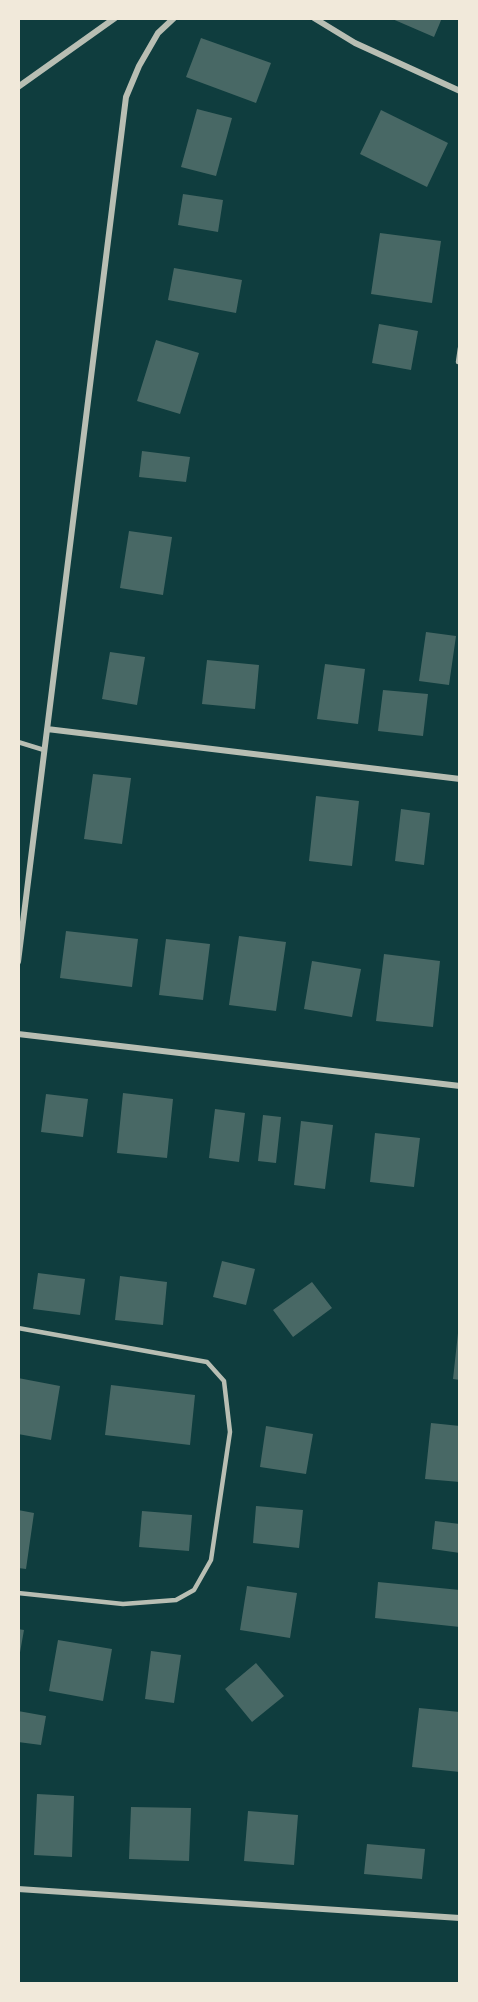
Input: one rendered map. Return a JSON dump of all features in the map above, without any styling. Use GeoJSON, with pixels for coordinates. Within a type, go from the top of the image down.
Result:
{"type":"FeatureCollection","features":[{"type":"Feature","properties":{"kind":"street"},"geometry":{"type":"LineString","coordinates":[[18,87],[115,18]]}},
{"type":"Feature","properties":{"kind":"street"},"geometry":{"type":"LineString","coordinates":[[18,962],[126,97],[139,66],[158,33],[174,18]]}},
{"type":"Feature","properties":{"kind":"street"},"geometry":{"type":"LineString","coordinates":[[314,18],[355,43],[460,91]]}},
{"type":"Feature","properties":{"kind":"street"},"geometry":{"type":"LineString","coordinates":[[47,729],[460,779]]}},
{"type":"Feature","properties":{"kind":"street"},"geometry":{"type":"LineString","coordinates":[[18,1034],[460,1086]]}},
{"type":"Feature","properties":{"kind":"street"},"geometry":{"type":"LineString","coordinates":[[18,1889],[460,1918]]}},
{"type":"Feature","properties":{"kind":"lane"},"geometry":{"type":"LineString","coordinates":[[458,362],[460,348]]}},
{"type":"Feature","properties":{"kind":"lane"},"geometry":{"type":"LineString","coordinates":[[18,742],[44,750]]}},
{"type":"Feature","properties":{"kind":"lane"},"geometry":{"type":"LineString","coordinates":[[18,1328],[207,1362],[224,1381],[230,1432],[211,1560],[194,1590],[176,1600],[123,1604],[18,1593]]}},
{"type":"Feature","properties":{"kind":"building"},"geometry":{"type":"Polygon","coordinates":[[[390,18],[442,18],[434,37],[390,18]]]}},
{"type":"Feature","properties":{"kind":"building"},"geometry":{"type":"Polygon","coordinates":[[[201,38],[271,63],[256,103],[186,77],[201,38]]]}},
{"type":"Feature","properties":{"kind":"building"},"geometry":{"type":"Polygon","coordinates":[[[197,109],[232,118],[216,176],[181,167],[197,109]]]}},
{"type":"Feature","properties":{"kind":"building"},"geometry":{"type":"Polygon","coordinates":[[[381,110],[448,143],[427,187],[360,154],[381,110]]]}},
{"type":"Feature","properties":{"kind":"building"},"geometry":{"type":"Polygon","coordinates":[[[183,194],[223,200],[218,232],[178,225],[183,194]]]}},
{"type":"Feature","properties":{"kind":"building"},"geometry":{"type":"Polygon","coordinates":[[[380,233],[441,241],[432,303],[371,294],[380,233]]]}},
{"type":"Feature","properties":{"kind":"building"},"geometry":{"type":"Polygon","coordinates":[[[174,268],[242,280],[236,313],[168,300],[174,268]]]}},
{"type":"Feature","properties":{"kind":"building"},"geometry":{"type":"Polygon","coordinates":[[[379,324],[418,331],[411,370],[372,363],[379,324]]]}},
{"type":"Feature","properties":{"kind":"building"},"geometry":{"type":"Polygon","coordinates":[[[156,340],[199,353],[180,414],[137,401],[156,340]]]}},
{"type":"Feature","properties":{"kind":"building"},"geometry":{"type":"Polygon","coordinates":[[[142,451],[190,457],[186,482],[139,477],[142,451]]]}},
{"type":"Feature","properties":{"kind":"building"},"geometry":{"type":"Polygon","coordinates":[[[129,531],[172,537],[163,595],[120,588],[129,531]]]}},
{"type":"Feature","properties":{"kind":"building"},"geometry":{"type":"Polygon","coordinates":[[[426,632],[456,636],[449,685],[419,681],[426,632]]]}},
{"type":"Feature","properties":{"kind":"building"},"geometry":{"type":"Polygon","coordinates":[[[110,652],[145,657],[137,705],[102,699],[110,652]]]}},
{"type":"Feature","properties":{"kind":"building"},"geometry":{"type":"Polygon","coordinates":[[[207,660],[259,665],[255,709],[202,704],[207,660]]]}},
{"type":"Feature","properties":{"kind":"building"},"geometry":{"type":"Polygon","coordinates":[[[325,664],[365,669],[358,724],[317,719],[325,664]]]}},
{"type":"Feature","properties":{"kind":"building"},"geometry":{"type":"Polygon","coordinates":[[[383,690],[428,694],[423,736],[378,731],[383,690]]]}},
{"type":"Feature","properties":{"kind":"building"},"geometry":{"type":"Polygon","coordinates":[[[93,774],[131,778],[122,844],[84,839],[93,774]]]}},
{"type":"Feature","properties":{"kind":"building"},"geometry":{"type":"Polygon","coordinates":[[[316,796],[359,801],[352,866],[309,861],[316,796]]]}},
{"type":"Feature","properties":{"kind":"building"},"geometry":{"type":"Polygon","coordinates":[[[401,809],[430,813],[424,865],[395,861],[401,809]]]}},
{"type":"Feature","properties":{"kind":"building"},"geometry":{"type":"Polygon","coordinates":[[[66,931],[138,939],[132,987],[60,978],[66,931]]]}},
{"type":"Feature","properties":{"kind":"building"},"geometry":{"type":"Polygon","coordinates":[[[239,936],[286,942],[276,1011],[229,1005],[239,936]]]}},
{"type":"Feature","properties":{"kind":"building"},"geometry":{"type":"Polygon","coordinates":[[[166,939],[210,944],[203,1000],[159,995],[166,939]]]}},
{"type":"Feature","properties":{"kind":"building"},"geometry":{"type":"Polygon","coordinates":[[[384,954],[440,961],[433,1027],[376,1021],[384,954]]]}},
{"type":"Feature","properties":{"kind":"building"},"geometry":{"type":"Polygon","coordinates":[[[312,961],[361,969],[352,1017],[304,1009],[312,961]]]}},
{"type":"Feature","properties":{"kind":"building"},"geometry":{"type":"Polygon","coordinates":[[[123,1093],[173,1099],[167,1158],[117,1153],[123,1093]]]}},
{"type":"Feature","properties":{"kind":"building"},"geometry":{"type":"Polygon","coordinates":[[[46,1094],[88,1099],[83,1137],[41,1132],[46,1094]]]}},
{"type":"Feature","properties":{"kind":"building"},"geometry":{"type":"Polygon","coordinates":[[[215,1109],[245,1113],[239,1162],[209,1158],[215,1109]]]}},
{"type":"Feature","properties":{"kind":"building"},"geometry":{"type":"Polygon","coordinates":[[[263,1115],[281,1117],[276,1163],[258,1161],[263,1115]]]}},
{"type":"Feature","properties":{"kind":"building"},"geometry":{"type":"Polygon","coordinates":[[[301,1121],[333,1125],[325,1189],[294,1185],[301,1121]]]}},
{"type":"Feature","properties":{"kind":"building"},"geometry":{"type":"Polygon","coordinates":[[[375,1133],[420,1138],[414,1187],[370,1182],[375,1133]]]}},
{"type":"Feature","properties":{"kind":"building"},"geometry":{"type":"Polygon","coordinates":[[[222,1261],[255,1269],[246,1305],[213,1297],[222,1261]]]}},
{"type":"Feature","properties":{"kind":"building"},"geometry":{"type":"Polygon","coordinates":[[[38,1273],[85,1279],[80,1315],[33,1309],[38,1273]]]}},
{"type":"Feature","properties":{"kind":"building"},"geometry":{"type":"Polygon","coordinates":[[[120,1276],[167,1282],[163,1325],[115,1320],[120,1276]]]}},
{"type":"Feature","properties":{"kind":"building"},"geometry":{"type":"Polygon","coordinates":[[[312,1282],[332,1308],[293,1337],[273,1310],[312,1282]]]}},
{"type":"Feature","properties":{"kind":"building"},"geometry":{"type":"Polygon","coordinates":[[[458,1333],[460,1333],[460,1380],[453,1379],[458,1333]]]}},
{"type":"Feature","properties":{"kind":"building"},"geometry":{"type":"Polygon","coordinates":[[[18,1378],[60,1386],[51,1440],[18,1434],[18,1378]]]}},
{"type":"Feature","properties":{"kind":"building"},"geometry":{"type":"Polygon","coordinates":[[[111,1385],[195,1395],[190,1445],[105,1435],[111,1385]]]}},
{"type":"Feature","properties":{"kind":"building"},"geometry":{"type":"Polygon","coordinates":[[[431,1423],[460,1426],[460,1482],[425,1479],[431,1423]]]}},
{"type":"Feature","properties":{"kind":"building"},"geometry":{"type":"Polygon","coordinates":[[[266,1426],[313,1434],[306,1474],[260,1467],[266,1426]]]}},
{"type":"Feature","properties":{"kind":"building"},"geometry":{"type":"Polygon","coordinates":[[[256,1506],[303,1510],[299,1548],[253,1543],[256,1506]]]}},
{"type":"Feature","properties":{"kind":"building"},"geometry":{"type":"Polygon","coordinates":[[[18,1510],[34,1513],[26,1569],[18,1568],[18,1510]]]}},
{"type":"Feature","properties":{"kind":"building"},"geometry":{"type":"Polygon","coordinates":[[[142,1511],[192,1515],[189,1551],[139,1547],[142,1511]]]}},
{"type":"Feature","properties":{"kind":"building"},"geometry":{"type":"Polygon","coordinates":[[[435,1521],[460,1524],[460,1553],[432,1549],[435,1521]]]}},
{"type":"Feature","properties":{"kind":"building"},"geometry":{"type":"Polygon","coordinates":[[[378,1582],[460,1590],[460,1627],[375,1618],[378,1582]]]}},
{"type":"Feature","properties":{"kind":"building"},"geometry":{"type":"Polygon","coordinates":[[[247,1586],[297,1593],[290,1638],[240,1630],[247,1586]]]}},
{"type":"Feature","properties":{"kind":"building"},"geometry":{"type":"Polygon","coordinates":[[[18,1629],[24,1630],[19,1658],[18,1658],[18,1629]]]}},
{"type":"Feature","properties":{"kind":"building"},"geometry":{"type":"Polygon","coordinates":[[[58,1640],[112,1649],[103,1701],[49,1691],[58,1640]]]}},
{"type":"Feature","properties":{"kind":"building"},"geometry":{"type":"Polygon","coordinates":[[[151,1651],[181,1655],[174,1703],[145,1699],[151,1651]]]}},
{"type":"Feature","properties":{"kind":"building"},"geometry":{"type":"Polygon","coordinates":[[[256,1663],[284,1696],[252,1722],[225,1689],[256,1663]]]}},
{"type":"Feature","properties":{"kind":"building"},"geometry":{"type":"Polygon","coordinates":[[[419,1708],[460,1712],[460,1772],[412,1767],[419,1708]]]}},
{"type":"Feature","properties":{"kind":"building"},"geometry":{"type":"Polygon","coordinates":[[[18,1711],[46,1716],[41,1745],[18,1742],[18,1711]]]}},
{"type":"Feature","properties":{"kind":"building"},"geometry":{"type":"Polygon","coordinates":[[[37,1794],[74,1796],[72,1857],[34,1855],[37,1794]]]}},
{"type":"Feature","properties":{"kind":"building"},"geometry":{"type":"Polygon","coordinates":[[[131,1807],[191,1808],[189,1861],[129,1859],[131,1807]]]}},
{"type":"Feature","properties":{"kind":"building"},"geometry":{"type":"Polygon","coordinates":[[[248,1811],[298,1815],[294,1865],[244,1861],[248,1811]]]}},
{"type":"Feature","properties":{"kind":"building"},"geometry":{"type":"Polygon","coordinates":[[[367,1844],[425,1849],[422,1879],[364,1874],[367,1844]]]}}]}
